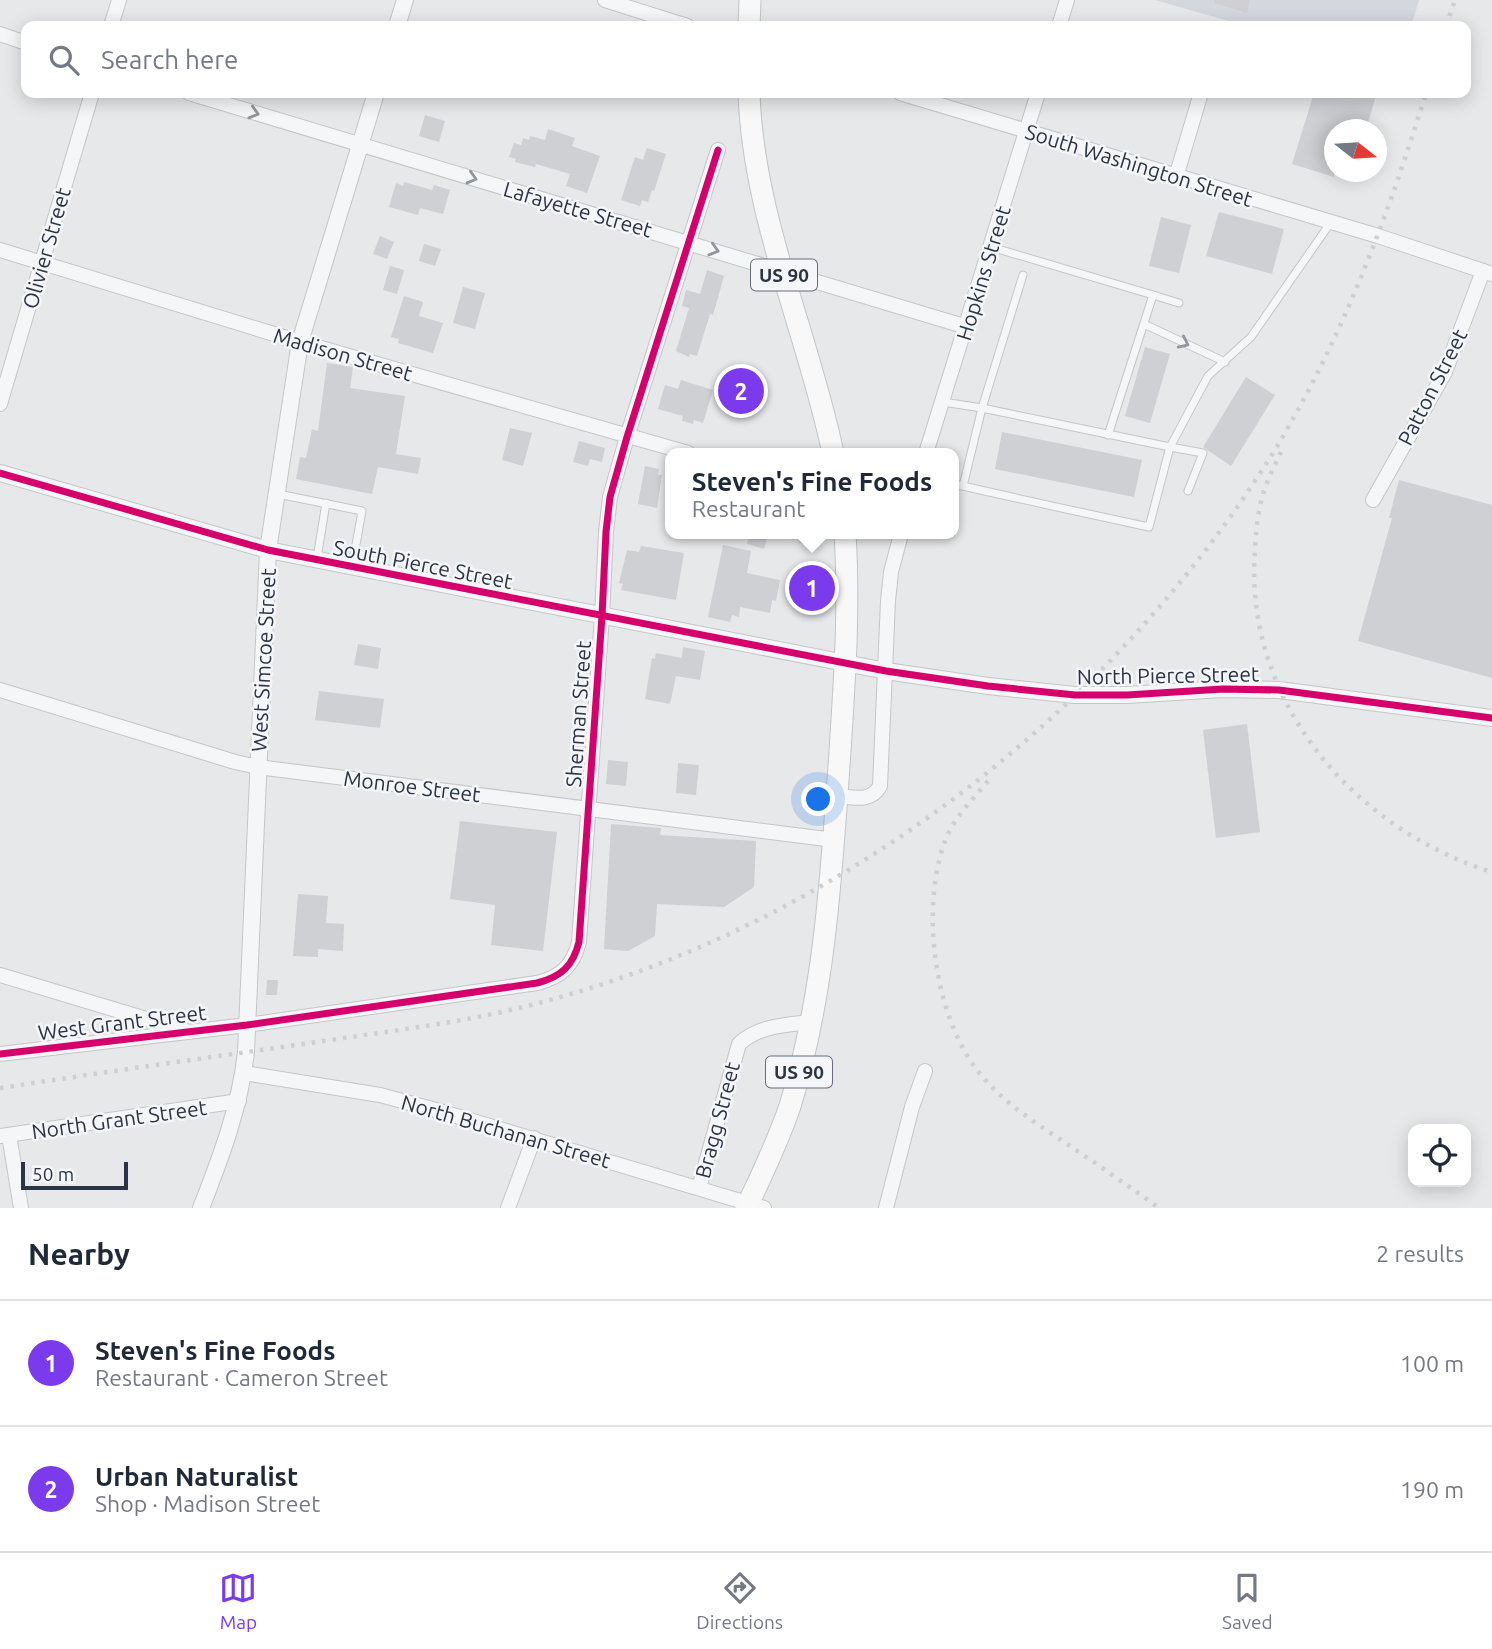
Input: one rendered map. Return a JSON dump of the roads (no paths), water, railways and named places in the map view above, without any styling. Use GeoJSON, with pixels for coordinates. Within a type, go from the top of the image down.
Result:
{"type":"FeatureCollection","features":[{"type":"Feature","properties":{"kind":"main road"},"geometry":{"type":"LineString","coordinates":[[749,21],[750,0]]}},
{"type":"Feature","properties":{"kind":"main road","name":"US 90"},"geometry":{"type":"LineString","coordinates":[[750,98],[759,172],[768,216],[832,448]]}},
{"type":"Feature","properties":{"kind":"main road","name":"US 90"},"geometry":{"type":"LineString","coordinates":[[753,1207],[789,1107],[810,1022],[832,879],[846,663],[848,579],[845,539]]}},
{"type":"Feature","properties":{"kind":"street"},"geometry":{"type":"LineString","coordinates":[[113,21],[119,0]]}},
{"type":"Feature","properties":{"kind":"street"},"geometry":{"type":"LineString","coordinates":[[399,21],[405,0]]}},
{"type":"Feature","properties":{"kind":"street"},"geometry":{"type":"LineString","coordinates":[[605,0],[671,21]]}},
{"type":"Feature","properties":{"kind":"street"},"geometry":{"type":"LineString","coordinates":[[1061,21],[1067,0]]}},
{"type":"Feature","properties":{"kind":"street"},"geometry":{"type":"LineString","coordinates":[[0,34],[21,41]]}},
{"type":"Feature","properties":{"kind":"street","name":"Olivier Street"},"geometry":{"type":"LineString","coordinates":[[0,404],[91,98]]}},
{"type":"Feature","properties":{"kind":"street","name":"Lafayette Street"},"geometry":{"type":"LineString","coordinates":[[205,98],[967,327]]}},
{"type":"Feature","properties":{"kind":"street","name":"West Simcoe Street"},"geometry":{"type":"LineString","coordinates":[[201,1208],[230,1132],[244,1073],[268,550],[300,342],[374,98]]}},
{"type":"Feature","properties":{"kind":"street","name":"South Washington Street"},"geometry":{"type":"LineString","coordinates":[[916,98],[1378,236],[1488,272]]}},
{"type":"Feature","properties":{"kind":"street","name":"Hopkins Street"},"geometry":{"type":"LineString","coordinates":[[928,448],[1036,98]]}},
{"type":"Feature","properties":{"kind":"street"},"geometry":{"type":"LineString","coordinates":[[1176,177],[1200,98]]}},
{"type":"Feature","properties":{"kind":"street","name":"Sherman Street"},"geometry":{"type":"LineString","coordinates":[[247,1025],[537,983],[564,972],[573,958],[579,942],[608,512],[627,437],[718,150]]}},
{"type":"Feature","properties":{"kind":"street","name":"Madison Street"},"geometry":{"type":"LineString","coordinates":[[0,250],[300,342],[669,448]]}},
{"type":"Feature","properties":{"kind":"street","name":"Patton Street"},"geometry":{"type":"LineString","coordinates":[[1373,500],[1445,372],[1488,272]]}},
{"type":"Feature","properties":{"kind":"street","name":"South Pierce Street"},"geometry":{"type":"LineString","coordinates":[[0,473],[268,550],[846,663]]}},
{"type":"Feature","properties":{"kind":"street"},"geometry":{"type":"LineString","coordinates":[[836,796],[867,798],[880,786],[891,572],[900,539]]}},
{"type":"Feature","properties":{"kind":"street","name":"North Pierce Street"},"geometry":{"type":"LineString","coordinates":[[846,663],[988,687],[1075,695],[1127,695],[1223,689],[1279,690],[1492,718]]}},
{"type":"Feature","properties":{"kind":"street","name":"Monroe Street"},"geometry":{"type":"LineString","coordinates":[[0,690],[258,767],[834,840]]}},
{"type":"Feature","properties":{"kind":"street"},"geometry":{"type":"LineString","coordinates":[[0,975],[191,1032]]}},
{"type":"Feature","properties":{"kind":"street","name":"Bragg Street"},"geometry":{"type":"LineString","coordinates":[[699,1188],[739,1044],[762,1030],[810,1022]]}},
{"type":"Feature","properties":{"kind":"street","name":"West Grant Street"},"geometry":{"type":"LineString","coordinates":[[0,1055],[247,1025]]}},
{"type":"Feature","properties":{"kind":"street"},"geometry":{"type":"LineString","coordinates":[[886,1208],[912,1107],[925,1072]]}},
{"type":"Feature","properties":{"kind":"street","name":"North Buchanan Street"},"geometry":{"type":"LineString","coordinates":[[244,1073],[380,1096],[534,1138],[753,1207]]}},
{"type":"Feature","properties":{"kind":"street","name":"North Grant Street"},"geometry":{"type":"LineString","coordinates":[[4,1136],[239,1101]]}},
{"type":"Feature","properties":{"kind":"street"},"geometry":{"type":"LineString","coordinates":[[4,1136],[21,1208]]}},
{"type":"Feature","properties":{"kind":"street"},"geometry":{"type":"LineString","coordinates":[[508,1208],[534,1138]]}},
{"type":"Feature","properties":{"kind":"lane"},"geometry":{"type":"LineString","coordinates":[[959,485],[1149,527],[1170,447],[1208,376],[1251,337],[1331,222]]}},
{"type":"Feature","properties":{"kind":"lane"},"geometry":{"type":"LineString","coordinates":[[991,247],[1179,303]]}},
{"type":"Feature","properties":{"kind":"lane"},"geometry":{"type":"LineString","coordinates":[[963,486],[982,408],[1023,275]]}},
{"type":"Feature","properties":{"kind":"lane"},"geometry":{"type":"LineString","coordinates":[[1108,435],[1153,295]]}},
{"type":"Feature","properties":{"kind":"lane"},"geometry":{"type":"LineString","coordinates":[[1144,324],[1224,362]]}},
{"type":"Feature","properties":{"kind":"lane"},"geometry":{"type":"LineString","coordinates":[[943,402],[1203,453],[1188,491]]}},
{"type":"Feature","properties":{"kind":"lane"},"geometry":{"type":"LineString","coordinates":[[277,493],[362,511],[352,567]]}},
{"type":"Feature","properties":{"kind":"lane"},"geometry":{"type":"LineString","coordinates":[[317,560],[326,503]]}},
{"type":"Feature","properties":{"kind":"railway"},"geometry":{"type":"LineString","coordinates":[[1448,21],[1455,0]]}},
{"type":"Feature","properties":{"kind":"railway"},"geometry":{"type":"LineString","coordinates":[[0,1088],[425,1026],[531,1005],[643,970],[752,923],[857,865],[956,797],[1049,720],[1133,636],[1210,545],[1276,448],[1322,363],[1362,275],[1396,185],[1424,98]]}},
{"type":"Feature","properties":{"kind":"railway"},"geometry":{"type":"LineString","coordinates":[[1281,452],[1266,486],[1259,513],[1255,549],[1256,604],[1267,657],[1288,706],[1317,751],[1353,791],[1395,825],[1441,852],[1492,872]]}},
{"type":"Feature","properties":{"kind":"railway"},"geometry":{"type":"LineString","coordinates":[[988,781],[953,825],[937,868],[933,898],[936,962],[942,994],[952,1024],[965,1052],[981,1075],[1010,1104],[1159,1208]]}},
{"type":"Feature","properties":{"kind":"place","name":"Urban Naturalist"},"geometry":{"type":"Point","coordinates":[741,391]}},
{"type":"Feature","properties":{"kind":"place","name":"Steven's Fine Foods"},"geometry":{"type":"Point","coordinates":[812,588]}}]}
